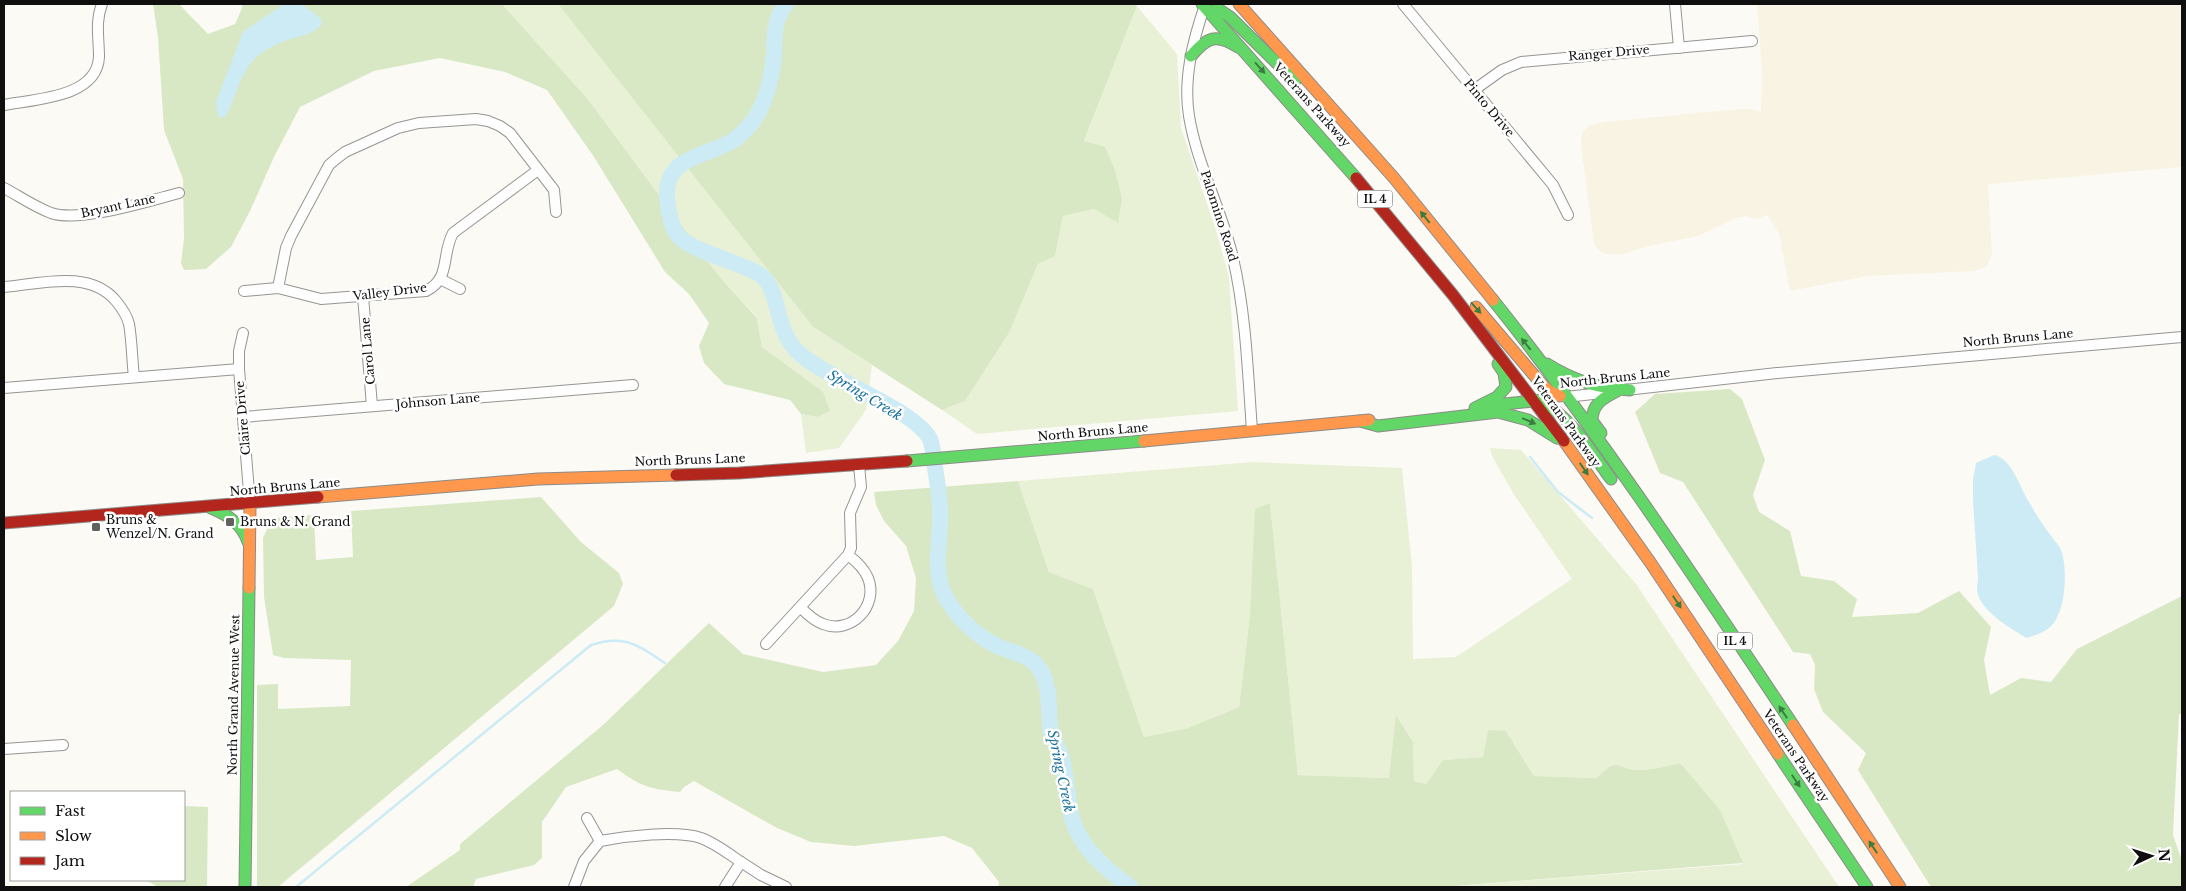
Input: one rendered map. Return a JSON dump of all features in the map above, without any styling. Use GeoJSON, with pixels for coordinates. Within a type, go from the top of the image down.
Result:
{"type":"FeatureCollection","features":[{"type":"Feature","properties":{"kind":"main road","name":"Veterans Parkway"},"geometry":{"type":"LineString","coordinates":[[1204,4],[1321,136],[1405,236],[1535,401],[1650,562],[1867,887]]}},
{"type":"Feature","properties":{"kind":"main road"},"geometry":{"type":"LineString","coordinates":[[1204,4],[1216,7],[1230,17],[1341,129],[1388,172]]}},
{"type":"Feature","properties":{"kind":"main road","name":"Veterans Parkway"},"geometry":{"type":"LineString","coordinates":[[1239,4],[1388,172],[1538,359],[1664,534],[1900,887]]}},
{"type":"Feature","properties":{"kind":"main road"},"geometry":{"type":"LineString","coordinates":[[1191,56],[1203,42],[1214,38],[1229,41],[1247,54]]}},
{"type":"Feature","properties":{"kind":"main road"},"geometry":{"type":"LineString","coordinates":[[1405,236],[1437,264],[1549,391],[1566,397]]}},
{"type":"Feature","properties":{"kind":"main road"},"geometry":{"type":"LineString","coordinates":[[1420,254],[1444,295],[1502,369],[1507,379],[1502,394],[1475,408]]}},
{"type":"Feature","properties":{"kind":"main road"},"geometry":{"type":"LineString","coordinates":[[1538,359],[1578,382],[1590,386],[1630,390]]}},
{"type":"Feature","properties":{"kind":"main road"},"geometry":{"type":"LineString","coordinates":[[1617,391],[1595,404],[1591,414],[1592,421],[1654,508],[1664,534]]}},
{"type":"Feature","properties":{"kind":"main road","name":"North Bruns Lane"},"geometry":{"type":"LineString","coordinates":[[4,523],[538,479],[739,473],[859,465],[1252,431],[1566,397]]}},
{"type":"Feature","properties":{"kind":"main road"},"geometry":{"type":"LineString","coordinates":[[1535,401],[1555,409],[1701,589]]}},
{"type":"Feature","properties":{"kind":"main road"},"geometry":{"type":"LineString","coordinates":[[1360,420],[1378,426],[1498,412],[1533,422],[1567,446]]}},
{"type":"Feature","properties":{"kind":"main road","name":"North Grand Avenue West"},"geometry":{"type":"LineString","coordinates":[[245,887],[250,504]]}},
{"type":"Feature","properties":{"kind":"main road"},"geometry":{"type":"LineString","coordinates":[[208,507],[226,514],[236,522],[246,535],[249,545]]}},
{"type":"Feature","properties":{"kind":"street"},"geometry":{"type":"LineString","coordinates":[[4,105],[72,91],[86,83],[97,69],[98,15],[102,4]]}},
{"type":"Feature","properties":{"kind":"street","name":"Palomino Road"},"geometry":{"type":"LineString","coordinates":[[1204,4],[1188,75],[1189,115],[1199,156],[1226,231],[1239,284],[1252,431]]}},
{"type":"Feature","properties":{"kind":"street","name":"Pinto Drive"},"geometry":{"type":"LineString","coordinates":[[1403,4],[1553,185],[1568,216]]}},
{"type":"Feature","properties":{"kind":"street"},"geometry":{"type":"LineString","coordinates":[[1675,4],[1679,48]]}},
{"type":"Feature","properties":{"kind":"street","name":"Ranger Drive"},"geometry":{"type":"LineString","coordinates":[[1474,90],[1502,70],[1521,62],[1752,42]]}},
{"type":"Feature","properties":{"kind":"street"},"geometry":{"type":"LineString","coordinates":[[278,288],[286,248],[329,165],[345,152],[409,125],[476,119],[488,121],[510,133],[554,190],[556,212]]}},
{"type":"Feature","properties":{"kind":"street","name":"Valley Drive"},"geometry":{"type":"LineString","coordinates":[[244,291],[278,288],[321,299],[426,291],[436,286],[440,279],[448,243],[453,234],[538,170]]}},
{"type":"Feature","properties":{"kind":"street","name":"Bryant Lane"},"geometry":{"type":"LineString","coordinates":[[4,188],[51,213],[65,216],[120,208],[179,193]]}},
{"type":"Feature","properties":{"kind":"street"},"geometry":{"type":"LineString","coordinates":[[440,279],[460,289]]}},
{"type":"Feature","properties":{"kind":"street"},"geometry":{"type":"LineString","coordinates":[[4,287],[80,282],[97,285],[121,307],[128,323],[134,377]]}},
{"type":"Feature","properties":{"kind":"street","name":"Carol Lane"},"geometry":{"type":"LineString","coordinates":[[363,296],[372,406]]}},
{"type":"Feature","properties":{"kind":"street","name":"Claire Drive"},"geometry":{"type":"LineString","coordinates":[[243,333],[239,351],[239,369],[250,504]]}},
{"type":"Feature","properties":{"kind":"street","name":"North Bruns Lane"},"geometry":{"type":"LineString","coordinates":[[1566,397],[1777,373],[2182,337]]}},
{"type":"Feature","properties":{"kind":"street"},"geometry":{"type":"LineString","coordinates":[[4,388],[239,369]]}},
{"type":"Feature","properties":{"kind":"street","name":"Johnson Lane"},"geometry":{"type":"LineString","coordinates":[[243,417],[633,385]]}},
{"type":"Feature","properties":{"kind":"street"},"geometry":{"type":"LineString","coordinates":[[766,644],[848,555],[851,548],[850,513],[861,487],[859,465]]}},
{"type":"Feature","properties":{"kind":"street"},"geometry":{"type":"LineString","coordinates":[[800,608],[822,624],[831,626],[849,624],[864,613],[871,595],[868,576],[858,563],[848,555]]}},
{"type":"Feature","properties":{"kind":"street"},"geometry":{"type":"LineString","coordinates":[[4,749],[63,745]]}},
{"type":"Feature","properties":{"kind":"street"},"geometry":{"type":"LineString","coordinates":[[587,818],[600,841]]}},
{"type":"Feature","properties":{"kind":"street"},"geometry":{"type":"LineString","coordinates":[[574,887],[584,861],[600,841],[621,837],[690,835],[702,838],[768,879],[786,887]]}},
{"type":"Feature","properties":{"kind":"street"},"geometry":{"type":"LineString","coordinates":[[725,887],[741,862]]}},
{"type":"Feature","properties":{"kind":"shaded area"},"geometry":{"type":"Polygon","coordinates":[[[1757,4],[2182,4],[2182,167],[1988,184],[1992,254],[1987,266],[1974,271],[1867,276],[1790,291],[1779,234],[1767,215],[1755,219],[1747,216],[1736,218],[1698,236],[1644,247],[1624,254],[1606,254],[1599,251],[1594,244],[1582,153],[1581,137],[1583,131],[1590,125],[1605,122],[1739,109],[1761,112],[1762,69],[1757,4]]]}},
{"type":"Feature","properties":{"kind":"green space"},"geometry":{"type":"Polygon","coordinates":[[[153,4],[179,4],[208,34],[235,24],[242,4],[502,4],[587,98],[719,276],[757,318],[762,347],[823,392],[830,411],[817,417],[801,414],[790,400],[724,384],[704,363],[699,346],[709,323],[689,294],[665,272],[594,157],[547,90],[505,72],[440,58],[374,71],[300,107],[231,247],[206,269],[184,270],[181,263],[184,238],[183,179],[164,130],[158,37],[153,4]]]}},
{"type":"Feature","properties":{"kind":"green space"},"geometry":{"type":"Polygon","coordinates":[[[502,4],[558,4],[813,327],[872,365],[866,410],[839,448],[806,453],[801,414],[817,417],[789,369],[762,347],[757,317],[719,276],[587,98],[502,4]]]}},
{"type":"Feature","properties":{"kind":"green space"},"geometry":{"type":"Polygon","coordinates":[[[558,4],[1134,4],[1137,6],[1084,141],[1105,147],[1115,170],[1122,199],[1118,223],[1094,209],[1063,216],[1055,256],[1038,264],[1009,333],[965,401],[942,410],[813,327],[558,4]]]}},
{"type":"Feature","properties":{"kind":"green space"},"geometry":{"type":"Polygon","coordinates":[[[1137,6],[1177,54],[1181,128],[1216,230],[1229,277],[1238,411],[977,434],[942,410],[965,401],[1009,333],[1038,264],[1055,255],[1063,216],[1094,209],[1118,223],[1084,142],[1137,6]]]}},
{"type":"Feature","properties":{"kind":"green space"},"geometry":{"type":"Polygon","coordinates":[[[1730,389],[1742,399],[1765,460],[1753,495],[1759,512],[1790,531],[1801,576],[1834,581],[1857,599],[1852,617],[1918,613],[1959,591],[1991,627],[1984,660],[1990,695],[2021,678],[2051,682],[2077,649],[2182,596],[2182,712],[2179,715],[2173,835],[2182,861],[2182,887],[1931,887],[1858,770],[1866,753],[1823,712],[1814,689],[1815,665],[1810,654],[1793,652],[1683,482],[1660,473],[1635,412],[1655,394],[1730,389]]]}},
{"type":"Feature","properties":{"kind":"green space"},"geometry":{"type":"Polygon","coordinates":[[[1490,448],[1521,450],[1636,584],[1839,887],[1442,887],[1743,864],[1680,763],[1655,769],[1640,770],[1614,765],[1598,778],[1534,776],[1506,731],[1488,731],[1483,757],[1443,760],[1426,784],[1414,781],[1413,742],[1397,716],[1390,778],[1298,775],[1270,503],[1250,615],[1239,707],[1188,728],[1144,737],[1093,589],[1049,572],[1018,481],[1254,462],[1402,468],[1412,566],[1413,659],[1456,657],[1572,579],[1513,493],[1492,456],[1490,448]]]}},
{"type":"Feature","properties":{"kind":"green space"},"geometry":{"type":"Polygon","coordinates":[[[1018,481],[1049,572],[1093,589],[1144,737],[1188,728],[1239,707],[1250,615],[1255,509],[1270,503],[1298,775],[1389,778],[1396,715],[1413,742],[1414,781],[1426,784],[1443,760],[1483,757],[1488,730],[1506,731],[1534,776],[1597,778],[1614,765],[1632,770],[1640,770],[1655,769],[1680,763],[1720,810],[1743,863],[1442,887],[998,887],[999,882],[972,848],[944,836],[854,846],[811,842],[777,828],[694,781],[680,792],[661,790],[633,780],[617,769],[566,787],[542,822],[542,858],[534,865],[476,879],[473,887],[406,887],[460,850],[460,844],[603,725],[709,623],[743,654],[823,672],[876,665],[898,641],[914,611],[916,578],[906,546],[884,521],[876,505],[874,492],[1018,481]]]}},
{"type":"Feature","properties":{"kind":"green space"},"geometry":{"type":"Polygon","coordinates":[[[541,497],[581,542],[619,573],[623,584],[614,606],[278,887],[257,887],[257,685],[278,684],[278,709],[350,706],[351,660],[284,658],[273,655],[264,597],[263,538],[272,518],[314,515],[316,560],[353,557],[351,511],[541,497]]]}},
{"type":"Feature","properties":{"kind":"green space"},"geometry":{"type":"Polygon","coordinates":[[[185,806],[208,807],[207,887],[158,887],[148,881],[185,881],[185,806]]]}},
{"type":"Feature","properties":{"kind":"water"},"geometry":{"type":"Polygon","coordinates":[[[284,4],[302,4],[320,18],[322,24],[312,32],[276,45],[256,58],[244,75],[228,112],[224,117],[218,117],[216,102],[243,32],[284,4]]]}},
{"type":"Feature","properties":{"kind":"water"},"geometry":{"type":"Polygon","coordinates":[[[1994,455],[2000,457],[2011,467],[2037,515],[2060,548],[2063,558],[2065,578],[2060,611],[2051,626],[2039,634],[2027,638],[1989,612],[1983,605],[1977,590],[1973,480],[1976,463],[1994,455]]]}},
{"type":"Feature","properties":{"kind":"waterway","name":"Spring Creek"},"geometry":{"type":"LineString","coordinates":[[786,4],[779,16],[776,28],[770,81],[756,117],[734,140],[687,161],[677,168],[670,177],[667,189],[668,208],[673,227],[680,238],[687,243],[763,277],[773,293],[786,335],[800,354],[813,364],[907,417],[921,428],[930,439],[939,501],[938,575],[944,594],[954,610],[973,631],[989,642],[1033,661],[1041,671],[1047,686],[1051,734],[1061,755],[1070,810],[1076,829],[1095,857],[1130,887]]}},
{"type":"Feature","properties":{"kind":"waterway"},"geometry":{"type":"LineString","coordinates":[[1530,457],[1558,492],[1592,518]]}},
{"type":"Feature","properties":{"kind":"waterway"},"geometry":{"type":"LineString","coordinates":[[296,887],[591,645],[613,641],[631,643],[665,663]]}},
{"type":"Feature","properties":{"kind":"traffic: fast"},"geometry":{"type":"LineString","coordinates":[[1202,4],[1356,178]]}},
{"type":"Feature","properties":{"kind":"traffic: fast"},"geometry":{"type":"LineString","coordinates":[[1217,8],[1230,17],[1295,81]]}},
{"type":"Feature","properties":{"kind":"traffic: fast"},"geometry":{"type":"LineString","coordinates":[[1191,56],[1202,45],[1212,39],[1224,40],[1238,47]]}},
{"type":"Feature","properties":{"kind":"traffic: fast"},"geometry":{"type":"LineString","coordinates":[[1493,300],[1610,456],[1793,725]]}},
{"type":"Feature","properties":{"kind":"traffic: fast"},"geometry":{"type":"LineString","coordinates":[[1475,408],[1497,397],[1506,387],[1504,373],[1498,364]]}},
{"type":"Feature","properties":{"kind":"traffic: fast"},"geometry":{"type":"LineString","coordinates":[[1547,364],[1587,383],[1630,390]]}},
{"type":"Feature","properties":{"kind":"traffic: fast"},"geometry":{"type":"LineString","coordinates":[[1601,433],[1592,421],[1592,415],[1599,402],[1617,391]]}},
{"type":"Feature","properties":{"kind":"traffic: fast"},"geometry":{"type":"LineString","coordinates":[[1485,406],[1543,400]]}},
{"type":"Feature","properties":{"kind":"traffic: fast"},"geometry":{"type":"LineString","coordinates":[[1542,402],[1572,426],[1611,479]]}},
{"type":"Feature","properties":{"kind":"traffic: fast"},"geometry":{"type":"LineString","coordinates":[[1360,421],[1378,426],[1498,412],[1528,420],[1557,438]]}},
{"type":"Feature","properties":{"kind":"traffic: fast"},"geometry":{"type":"LineString","coordinates":[[907,461],[1144,441]]}},
{"type":"Feature","properties":{"kind":"traffic: fast"},"geometry":{"type":"LineString","coordinates":[[211,508],[234,521],[242,530],[248,542]]}},
{"type":"Feature","properties":{"kind":"traffic: fast"},"geometry":{"type":"LineString","coordinates":[[245,887],[249,588]]}},
{"type":"Feature","properties":{"kind":"traffic: fast"},"geometry":{"type":"LineString","coordinates":[[1778,754],[1867,887]]}},
{"type":"Feature","properties":{"kind":"traffic: slow"},"geometry":{"type":"LineString","coordinates":[[1239,4],[1394,178],[1493,300]]}},
{"type":"Feature","properties":{"kind":"traffic: slow"},"geometry":{"type":"LineString","coordinates":[[1476,307],[1539,381],[1549,391],[1560,396]]}},
{"type":"Feature","properties":{"kind":"traffic: slow"},"geometry":{"type":"LineString","coordinates":[[1144,441],[1369,420]]}},
{"type":"Feature","properties":{"kind":"traffic: slow"},"geometry":{"type":"LineString","coordinates":[[1564,441],[1650,562],[1778,754]]}},
{"type":"Feature","properties":{"kind":"traffic: slow"},"geometry":{"type":"LineString","coordinates":[[318,497],[538,479],[676,475]]}},
{"type":"Feature","properties":{"kind":"traffic: slow"},"geometry":{"type":"LineString","coordinates":[[249,588],[250,504]]}},
{"type":"Feature","properties":{"kind":"traffic: slow"},"geometry":{"type":"LineString","coordinates":[[1793,725],[1900,887]]}},
{"type":"Feature","properties":{"kind":"traffic: jam"},"geometry":{"type":"LineString","coordinates":[[1356,178],[1453,295],[1564,441]]}},
{"type":"Feature","properties":{"kind":"traffic: jam"},"geometry":{"type":"LineString","coordinates":[[676,475],[739,473],[907,461]]}},
{"type":"Feature","properties":{"kind":"traffic: jam"},"geometry":{"type":"LineString","coordinates":[[4,523],[318,497]]}},
{"type":"Feature","properties":{"kind":"place","name":"Bruns & N. Grand"},"geometry":{"type":"Point","coordinates":[230,522]}},
{"type":"Feature","properties":{"kind":"place","name":"Bruns & Wenzel/N. Grand"},"geometry":{"type":"Point","coordinates":[96,527]}}]}
